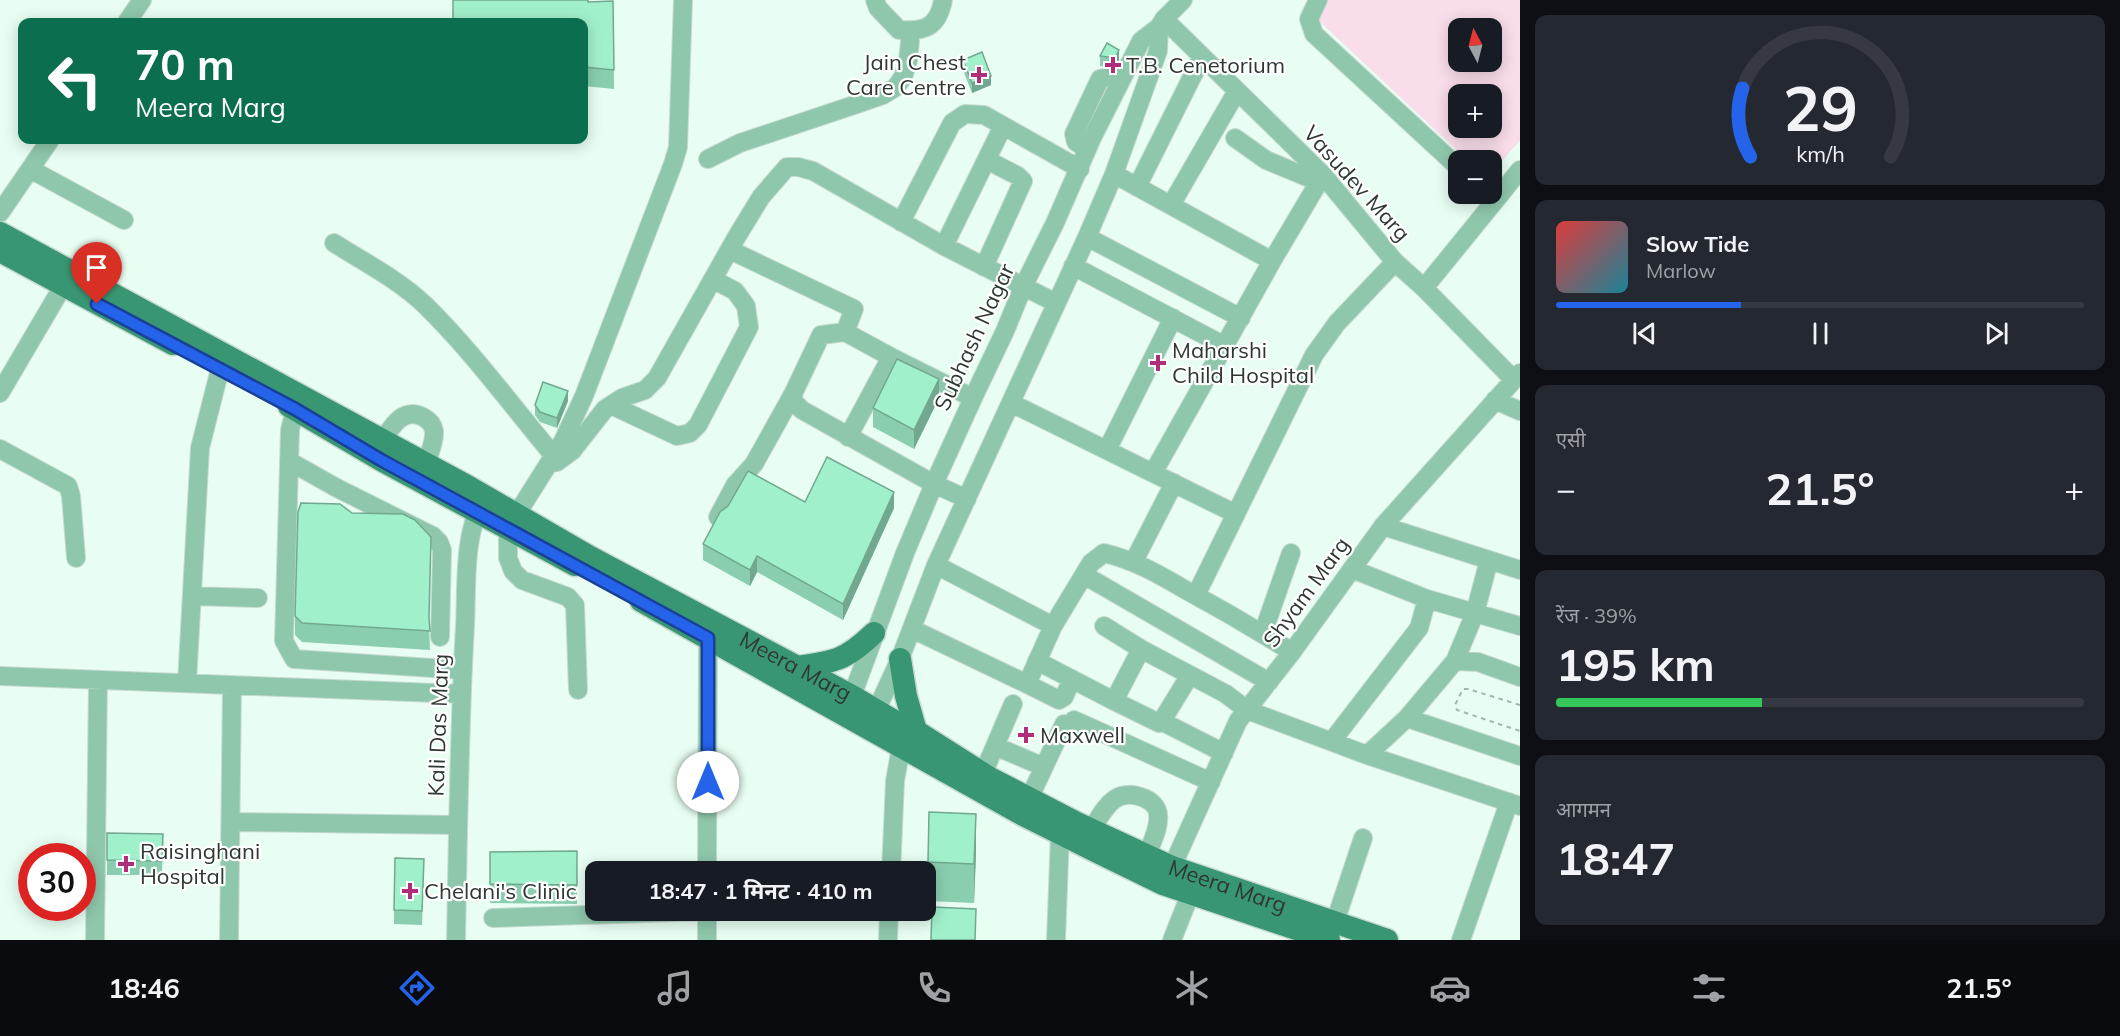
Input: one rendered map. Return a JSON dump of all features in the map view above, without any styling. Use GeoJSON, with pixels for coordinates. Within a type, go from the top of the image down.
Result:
{"type":"FeatureCollection","features":[{"type":"Feature","properties":{"kind":"main road","name":"Meera Marg"},"geometry":{"type":"LineString","coordinates":[[0,233],[67,279],[220,369],[295,409],[381,460],[481,504],[512,521],[708,638],[908,734],[1091,830],[1173,867],[1194,885],[1293,934],[1332,931]]}},
{"type":"Feature","properties":{"kind":"main road","name":"Meera Marg"},"geometry":{"type":"LineString","coordinates":[[0,251],[67,279],[383,440],[426,464],[481,504]]}},
{"type":"Feature","properties":{"kind":"main road","name":"Meera Marg"},"geometry":{"type":"LineString","coordinates":[[512,521],[592,558],[797,667],[847,705]]}},
{"type":"Feature","properties":{"kind":"main road"},"geometry":{"type":"LineString","coordinates":[[797,667],[845,657],[874,633]]}},
{"type":"Feature","properties":{"kind":"main road"},"geometry":{"type":"LineString","coordinates":[[900,659],[906,696],[908,734]]}},
{"type":"Feature","properties":{"kind":"main road","name":"Meera Marg"},"geometry":{"type":"LineString","coordinates":[[908,734],[1023,815],[1163,884],[1194,885],[1332,931],[1387,940]]}},
{"type":"Feature","properties":{"kind":"street"},"geometry":{"type":"LineString","coordinates":[[130,18],[142,0]]}},
{"type":"Feature","properties":{"kind":"street"},"geometry":{"type":"LineString","coordinates":[[578,690],[575,605],[568,597],[522,579],[513,571],[508,558],[512,521],[563,441],[596,365],[673,164],[678,147],[683,0]]}},
{"type":"Feature","properties":{"kind":"street"},"geometry":{"type":"LineString","coordinates":[[876,0],[878,8],[899,30],[910,31],[930,27],[940,14],[943,0]]}},
{"type":"Feature","properties":{"kind":"street"},"geometry":{"type":"LineString","coordinates":[[1318,0],[1309,19],[1314,34],[1448,158]]}},
{"type":"Feature","properties":{"kind":"street","name":"Subhash Nagar"},"geometry":{"type":"LineString","coordinates":[[847,705],[934,484],[1088,149],[1141,42],[1180,1]]}},
{"type":"Feature","properties":{"kind":"street"},"geometry":{"type":"LineString","coordinates":[[873,719],[900,659],[936,565],[1114,174],[1158,51],[1161,23]]}},
{"type":"Feature","properties":{"kind":"street","name":"Vasudev Marg"},"geometry":{"type":"LineString","coordinates":[[1161,23],[1202,57],[1237,91],[1321,179],[1395,262],[1517,376]]}},
{"type":"Feature","properties":{"kind":"street"},"geometry":{"type":"LineString","coordinates":[[708,159],[740,143],[857,104],[896,87],[903,77],[908,61],[910,31]]}},
{"type":"Feature","properties":{"kind":"street"},"geometry":{"type":"LineString","coordinates":[[1137,187],[1202,57]]}},
{"type":"Feature","properties":{"kind":"street"},"geometry":{"type":"LineString","coordinates":[[1172,205],[1237,91]]}},
{"type":"Feature","properties":{"kind":"street"},"geometry":{"type":"LineString","coordinates":[[901,222],[952,123],[965,114],[984,115],[1080,169]]}},
{"type":"Feature","properties":{"kind":"street"},"geometry":{"type":"LineString","coordinates":[[944,246],[1004,126]]}},
{"type":"Feature","properties":{"kind":"street"},"geometry":{"type":"LineString","coordinates":[[1153,473],[1272,261],[1321,179],[1266,160],[1235,138]]}},
{"type":"Feature","properties":{"kind":"street"},"geometry":{"type":"LineString","coordinates":[[0,213],[47,144]]}},
{"type":"Feature","properties":{"kind":"street"},"geometry":{"type":"LineString","coordinates":[[984,267],[1023,181],[987,160]]}},
{"type":"Feature","properties":{"kind":"street"},"geometry":{"type":"LineString","coordinates":[[334,243],[394,281],[424,304],[467,351],[552,459],[557,462],[572,451],[590,426],[611,405],[622,398],[645,390],[657,378],[761,198],[787,167],[813,171],[944,246],[1056,303]]}},
{"type":"Feature","properties":{"kind":"street"},"geometry":{"type":"LineString","coordinates":[[30,169],[124,220]]}},
{"type":"Feature","properties":{"kind":"street"},"geometry":{"type":"LineString","coordinates":[[1502,186],[1520,170]]}},
{"type":"Feature","properties":{"kind":"street"},"geometry":{"type":"LineString","coordinates":[[1114,174],[1272,261]]}},
{"type":"Feature","properties":{"kind":"street"},"geometry":{"type":"LineString","coordinates":[[1424,288],[1485,204]]}},
{"type":"Feature","properties":{"kind":"street"},"geometry":{"type":"LineString","coordinates":[[1087,237],[1241,318]]}},
{"type":"Feature","properties":{"kind":"street"},"geometry":{"type":"LineString","coordinates":[[730,250],[854,309],[845,332]]}},
{"type":"Feature","properties":{"kind":"street"},"geometry":{"type":"LineString","coordinates":[[1196,596],[1314,356],[1336,323],[1395,262]]}},
{"type":"Feature","properties":{"kind":"street"},"geometry":{"type":"LineString","coordinates":[[1073,266],[1225,346]]}},
{"type":"Feature","properties":{"kind":"street"},"geometry":{"type":"LineString","coordinates":[[0,393],[5,374],[67,279]]}},
{"type":"Feature","properties":{"kind":"street"},"geometry":{"type":"LineString","coordinates":[[611,405],[677,436],[690,433],[698,425],[749,327],[746,306],[735,291],[714,280]]}},
{"type":"Feature","properties":{"kind":"street"},"geometry":{"type":"LineString","coordinates":[[1107,450],[1173,318]]}},
{"type":"Feature","properties":{"kind":"street"},"geometry":{"type":"LineString","coordinates":[[718,517],[735,484],[754,464],[793,394],[821,335],[845,332],[973,398]]}},
{"type":"Feature","properties":{"kind":"street"},"geometry":{"type":"LineString","coordinates":[[848,437],[891,357]]}},
{"type":"Feature","properties":{"kind":"street"},"geometry":{"type":"LineString","coordinates":[[187,683],[200,448],[220,369]]}},
{"type":"Feature","properties":{"kind":"street","name":"Shyam Marg"},"geometry":{"type":"LineString","coordinates":[[1173,867],[1238,721],[1292,652],[1383,526],[1517,376]]}},
{"type":"Feature","properties":{"kind":"street"},"geometry":{"type":"LineString","coordinates":[[793,394],[794,402],[802,410],[934,484],[967,499]]}},
{"type":"Feature","properties":{"kind":"street"},"geometry":{"type":"LineString","coordinates":[[1495,400],[1520,411]]}},
{"type":"Feature","properties":{"kind":"street"},"geometry":{"type":"LineString","coordinates":[[1011,403],[1236,514]]}},
{"type":"Feature","properties":{"kind":"street"},"geometry":{"type":"LineString","coordinates":[[295,409],[290,430],[284,641],[294,659],[463,670]]}},
{"type":"Feature","properties":{"kind":"street"},"geometry":{"type":"LineString","coordinates":[[383,440],[393,424],[403,417],[412,414],[423,417],[430,423],[434,434],[426,464]]}},
{"type":"Feature","properties":{"kind":"street"},"geometry":{"type":"LineString","coordinates":[[0,449],[68,486],[72,496],[76,558]]}},
{"type":"Feature","properties":{"kind":"street"},"geometry":{"type":"LineString","coordinates":[[289,461],[432,536],[439,542],[441,550],[440,637]]}},
{"type":"Feature","properties":{"kind":"street"},"geometry":{"type":"LineString","coordinates":[[1134,561],[1174,483]]}},
{"type":"Feature","properties":{"kind":"street","name":"Kali Das Marg"},"geometry":{"type":"LineString","coordinates":[[456,940],[464,638],[470,547],[481,504]]}},
{"type":"Feature","properties":{"kind":"street"},"geometry":{"type":"LineString","coordinates":[[1383,526],[1520,570]]}},
{"type":"Feature","properties":{"kind":"street"},"geometry":{"type":"LineString","coordinates":[[1027,684],[1053,626],[1091,563],[1104,553],[1134,561],[1263,633],[1292,652]]}},
{"type":"Feature","properties":{"kind":"street"},"geometry":{"type":"LineString","coordinates":[[1263,633],[1291,553]]}},
{"type":"Feature","properties":{"kind":"street"},"geometry":{"type":"LineString","coordinates":[[1367,754],[1407,718],[1455,661],[1475,613],[1489,560]]}},
{"type":"Feature","properties":{"kind":"street"},"geometry":{"type":"LineString","coordinates":[[936,565],[1053,626]]}},
{"type":"Feature","properties":{"kind":"street"},"geometry":{"type":"LineString","coordinates":[[1352,569],[1427,599],[1520,626]]}},
{"type":"Feature","properties":{"kind":"street"},"geometry":{"type":"LineString","coordinates":[[1084,575],[1269,682]]}},
{"type":"Feature","properties":{"kind":"street"},"geometry":{"type":"LineString","coordinates":[[192,596],[258,598]]}},
{"type":"Feature","properties":{"kind":"street"},"geometry":{"type":"LineString","coordinates":[[1332,741],[1419,628],[1427,599]]}},
{"type":"Feature","properties":{"kind":"street"},"geometry":{"type":"LineString","coordinates":[[1104,626],[1141,649],[1226,694],[1247,710],[1367,754],[1515,804],[1461,940]]}},
{"type":"Feature","properties":{"kind":"street"},"geometry":{"type":"LineString","coordinates":[[912,628],[1059,700],[1064,697],[1072,679]]}},
{"type":"Feature","properties":{"kind":"street"},"geometry":{"type":"LineString","coordinates":[[436,668],[435,641],[440,637],[464,638]]}},
{"type":"Feature","properties":{"kind":"street"},"geometry":{"type":"LineString","coordinates":[[707,861],[708,638]]}},
{"type":"Feature","properties":{"kind":"street"},"geometry":{"type":"LineString","coordinates":[[1114,701],[1141,649]]}},
{"type":"Feature","properties":{"kind":"street"},"geometry":{"type":"LineString","coordinates":[[1037,661],[1154,721],[1159,723],[1161,721],[1224,753]]}},
{"type":"Feature","properties":{"kind":"street"},"geometry":{"type":"LineString","coordinates":[[1455,661],[1478,662],[1520,677]]}},
{"type":"Feature","properties":{"kind":"street"},"geometry":{"type":"LineString","coordinates":[[1161,721],[1190,675]]}},
{"type":"Feature","properties":{"kind":"street"},"geometry":{"type":"LineString","coordinates":[[0,676],[462,694]]}},
{"type":"Feature","properties":{"kind":"street"},"geometry":{"type":"LineString","coordinates":[[95,940],[98,680]]}},
{"type":"Feature","properties":{"kind":"street"},"geometry":{"type":"LineString","coordinates":[[229,940],[232,685]]}},
{"type":"Feature","properties":{"kind":"street"},"geometry":{"type":"LineString","coordinates":[[983,774],[1013,704]]}},
{"type":"Feature","properties":{"kind":"street"},"geometry":{"type":"LineString","coordinates":[[1407,718],[1520,756]]}},
{"type":"Feature","properties":{"kind":"street"},"geometry":{"type":"LineString","coordinates":[[1029,799],[1069,722],[1211,782]]}},
{"type":"Feature","properties":{"kind":"street"},"geometry":{"type":"LineString","coordinates":[[891,861],[895,782],[908,734]]}},
{"type":"Feature","properties":{"kind":"street"},"geometry":{"type":"LineString","coordinates":[[995,746],[1044,767]]}},
{"type":"Feature","properties":{"kind":"street"},"geometry":{"type":"LineString","coordinates":[[1091,830],[1116,797],[1131,794],[1148,800],[1155,807],[1159,818],[1148,855]]}},
{"type":"Feature","properties":{"kind":"street"},"geometry":{"type":"LineString","coordinates":[[231,822],[458,825]]}},
{"type":"Feature","properties":{"kind":"street"},"geometry":{"type":"LineString","coordinates":[[1056,940],[1060,834]]}},
{"type":"Feature","properties":{"kind":"street"},"geometry":{"type":"LineString","coordinates":[[1332,931],[1363,838]]}},
{"type":"Feature","properties":{"kind":"street"},"geometry":{"type":"LineString","coordinates":[[1172,940],[1194,885]]}},
{"type":"Feature","properties":{"kind":"street"},"geometry":{"type":"LineString","coordinates":[[493,918],[585,915]]}},
{"type":"Feature","properties":{"kind":"street"},"geometry":{"type":"LineString","coordinates":[[707,921],[707,940]]}},
{"type":"Feature","properties":{"kind":"street"},"geometry":{"type":"LineString","coordinates":[[888,940],[889,921]]}},
{"type":"Feature","properties":{"kind":"path"},"geometry":{"type":"LineString","coordinates":[[1520,705],[1463,689],[1455,705],[1457,710],[1520,731]]}},
{"type":"Feature","properties":{"kind":"shaded area"},"geometry":{"type":"Polygon","coordinates":[[[1329,0],[1520,0],[1520,141],[1502,160],[1502,150],[1456,150],[1314,16],[1329,0]]]}},
{"type":"Feature","properties":{"kind":"building"},"geometry":{"type":"Polygon","coordinates":[[[453,0],[613,1],[614,70],[588,67],[588,18],[453,18],[453,0]]]}},
{"type":"Feature","properties":{"kind":"building"},"geometry":{"type":"Polygon","coordinates":[[[1107,43],[1119,50],[1115,58],[1100,56],[1107,43]]]}},
{"type":"Feature","properties":{"kind":"building"},"geometry":{"type":"Polygon","coordinates":[[[982,52],[991,76],[972,83],[963,60],[982,52]]]}},
{"type":"Feature","properties":{"kind":"building"},"geometry":{"type":"Polygon","coordinates":[[[897,359],[939,379],[914,430],[873,408],[897,359]]]}},
{"type":"Feature","properties":{"kind":"building"},"geometry":{"type":"Polygon","coordinates":[[[543,382],[568,391],[557,418],[540,412],[535,405],[543,382]]]}},
{"type":"Feature","properties":{"kind":"building"},"geometry":{"type":"Polygon","coordinates":[[[827,457],[894,492],[843,604],[757,556],[750,570],[703,544],[720,512],[728,506],[748,471],[805,502],[827,457]]]}},
{"type":"Feature","properties":{"kind":"building"},"geometry":{"type":"Polygon","coordinates":[[[301,503],[340,504],[352,513],[403,514],[415,520],[431,537],[430,631],[302,623],[295,616],[298,512],[301,503]]]}},
{"type":"Feature","properties":{"kind":"building"},"geometry":{"type":"Polygon","coordinates":[[[929,812],[976,814],[974,864],[928,861],[929,812]]]}},
{"type":"Feature","properties":{"kind":"building"},"geometry":{"type":"Polygon","coordinates":[[[107,833],[163,834],[162,861],[107,860],[107,833]]]}},
{"type":"Feature","properties":{"kind":"building"},"geometry":{"type":"Polygon","coordinates":[[[577,851],[577,885],[490,884],[490,852],[577,851]]]}},
{"type":"Feature","properties":{"kind":"building"},"geometry":{"type":"Polygon","coordinates":[[[395,858],[424,859],[422,911],[394,910],[395,858]]]}},
{"type":"Feature","properties":{"kind":"building"},"geometry":{"type":"Polygon","coordinates":[[[936,907],[976,909],[975,940],[931,940],[932,921],[936,921],[936,907]]]}},
{"type":"Feature","properties":{"kind":"place","name":"T.B. Cenetorium"},"geometry":{"type":"Point","coordinates":[1113,65]}},
{"type":"Feature","properties":{"kind":"place","name":"Jain Chest Care Centre"},"geometry":{"type":"Point","coordinates":[979,75]}},
{"type":"Feature","properties":{"kind":"place","name":"Maharshi Child Hospital"},"geometry":{"type":"Point","coordinates":[1158,363]}},
{"type":"Feature","properties":{"kind":"place","name":"Maxwell"},"geometry":{"type":"Point","coordinates":[1026,735]}},
{"type":"Feature","properties":{"kind":"place","name":"Raisinghani Hospital"},"geometry":{"type":"Point","coordinates":[126,864]}},
{"type":"Feature","properties":{"kind":"place","name":"Chelani's Clinic"},"geometry":{"type":"Point","coordinates":[410,891]}},
{"type":"Feature","properties":{"kind":"route"},"geometry":{"type":"LineString","coordinates":[[97,304],[295,409],[381,460],[708,638],[708,782]]}}]}
